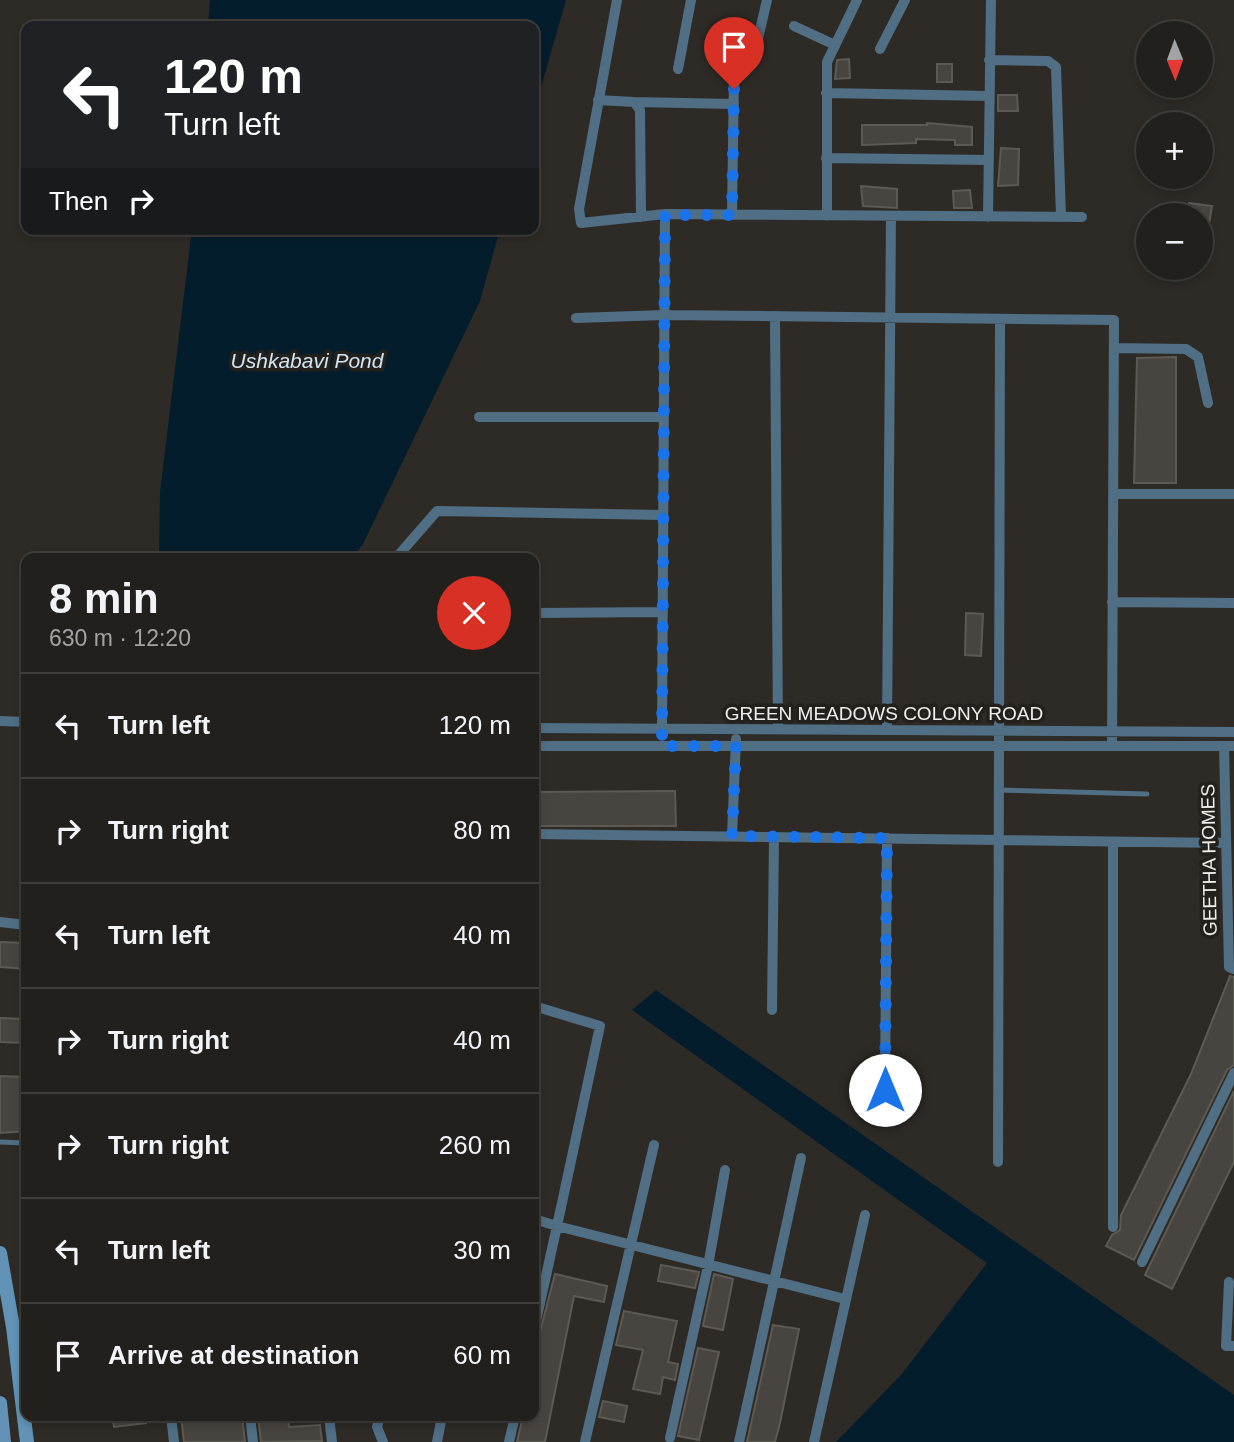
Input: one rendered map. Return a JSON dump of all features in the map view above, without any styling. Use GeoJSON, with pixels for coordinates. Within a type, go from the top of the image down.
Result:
{"type":"FeatureCollection","features":[{"type":"Feature","properties":{"kind":"main road"},"geometry":{"type":"LineString","coordinates":[[0,1253],[20,1327]]}},
{"type":"Feature","properties":{"kind":"main road"},"geometry":{"type":"LineString","coordinates":[[0,1403],[4,1442]]}},
{"type":"Feature","properties":{"kind":"main road"},"geometry":{"type":"LineString","coordinates":[[26,1421],[27,1442]]}},
{"type":"Feature","properties":{"kind":"street"},"geometry":{"type":"LineString","coordinates":[[617,0],[579,209],[581,223],[665,215],[1082,217]]}},
{"type":"Feature","properties":{"kind":"street"},"geometry":{"type":"LineString","coordinates":[[678,69],[691,0]]}},
{"type":"Feature","properties":{"kind":"street"},"geometry":{"type":"LineString","coordinates":[[752,64],[767,0]]}},
{"type":"Feature","properties":{"kind":"street"},"geometry":{"type":"LineString","coordinates":[[827,215],[827,62],[857,0]]}},
{"type":"Feature","properties":{"kind":"street"},"geometry":{"type":"LineString","coordinates":[[880,49],[905,0]]}},
{"type":"Feature","properties":{"kind":"street"},"geometry":{"type":"LineString","coordinates":[[988,217],[990,0]]}},
{"type":"Feature","properties":{"kind":"street"},"geometry":{"type":"LineString","coordinates":[[794,26],[835,46]]}},
{"type":"Feature","properties":{"kind":"street"},"geometry":{"type":"LineString","coordinates":[[989,60],[1048,61],[1056,67],[1060,217]]}},
{"type":"Feature","properties":{"kind":"street"},"geometry":{"type":"LineString","coordinates":[[732,215],[734,75]]}},
{"type":"Feature","properties":{"kind":"street"},"geometry":{"type":"LineString","coordinates":[[826,93],[989,96]]}},
{"type":"Feature","properties":{"kind":"street"},"geometry":{"type":"LineString","coordinates":[[598,100],[734,104]]}},
{"type":"Feature","properties":{"kind":"street"},"geometry":{"type":"LineString","coordinates":[[634,102],[640,110],[641,217]]}},
{"type":"Feature","properties":{"kind":"street"},"geometry":{"type":"LineString","coordinates":[[826,158],[988,160]]}},
{"type":"Feature","properties":{"kind":"street"},"geometry":{"type":"LineString","coordinates":[[662,746],[665,215]]}},
{"type":"Feature","properties":{"kind":"street"},"geometry":{"type":"LineString","coordinates":[[887,730],[891,216]]}},
{"type":"Feature","properties":{"kind":"street"},"geometry":{"type":"LineString","coordinates":[[576,318],[664,315],[1114,320],[1112,746]]}},
{"type":"Feature","properties":{"kind":"street"},"geometry":{"type":"LineString","coordinates":[[775,316],[778,729]]}},
{"type":"Feature","properties":{"kind":"street"},"geometry":{"type":"LineString","coordinates":[[998,1162],[1000,319]]}},
{"type":"Feature","properties":{"kind":"street"},"geometry":{"type":"LineString","coordinates":[[1114,348],[1186,349],[1198,357],[1208,402]]}},
{"type":"Feature","properties":{"kind":"street"},"geometry":{"type":"LineString","coordinates":[[479,417],[664,417]]}},
{"type":"Feature","properties":{"kind":"street"},"geometry":{"type":"LineString","coordinates":[[1113,494],[1234,494]]}},
{"type":"Feature","properties":{"kind":"street"},"geometry":{"type":"LineString","coordinates":[[400,553],[437,511],[663,515]]}},
{"type":"Feature","properties":{"kind":"street"},"geometry":{"type":"LineString","coordinates":[[1112,602],[1234,603]]}},
{"type":"Feature","properties":{"kind":"street"},"geometry":{"type":"LineString","coordinates":[[539,613],[663,612]]}},
{"type":"Feature","properties":{"kind":"street"},"geometry":{"type":"LineString","coordinates":[[0,721],[21,722]]}},
{"type":"Feature","properties":{"kind":"street","name":"GREEN MEADOWS COLONY ROAD"},"geometry":{"type":"LineString","coordinates":[[539,728],[1234,732]]}},
{"type":"Feature","properties":{"kind":"street"},"geometry":{"type":"LineString","coordinates":[[732,836],[736,729]]}},
{"type":"Feature","properties":{"kind":"street","name":"GREEN MEADOWS COLONY ROAD"},"geometry":{"type":"LineString","coordinates":[[539,746],[1229,746]]}},
{"type":"Feature","properties":{"kind":"street","name":"GEETHA HOMES"},"geometry":{"type":"LineString","coordinates":[[1229,746],[1225,843],[1229,967],[1234,969]]}},
{"type":"Feature","properties":{"kind":"street"},"geometry":{"type":"LineString","coordinates":[[539,834],[1225,843]]}},
{"type":"Feature","properties":{"kind":"street"},"geometry":{"type":"LineString","coordinates":[[772,1010],[774,837]]}},
{"type":"Feature","properties":{"kind":"street"},"geometry":{"type":"LineString","coordinates":[[885,1090],[887,838]]}},
{"type":"Feature","properties":{"kind":"street"},"geometry":{"type":"LineString","coordinates":[[1112,1227],[1113,842]]}},
{"type":"Feature","properties":{"kind":"street"},"geometry":{"type":"LineString","coordinates":[[0,922],[21,924]]}},
{"type":"Feature","properties":{"kind":"street"},"geometry":{"type":"LineString","coordinates":[[539,1008],[600,1026],[539,1307]]}},
{"type":"Feature","properties":{"kind":"street"},"geometry":{"type":"LineString","coordinates":[[1142,1262],[1234,1073]]}},
{"type":"Feature","properties":{"kind":"street"},"geometry":{"type":"LineString","coordinates":[[585,1442],[633,1247],[654,1145]]}},
{"type":"Feature","properties":{"kind":"street"},"geometry":{"type":"LineString","coordinates":[[739,1442],[801,1158]]}},
{"type":"Feature","properties":{"kind":"street"},"geometry":{"type":"LineString","coordinates":[[670,1438],[708,1266],[725,1170]]}},
{"type":"Feature","properties":{"kind":"street"},"geometry":{"type":"LineString","coordinates":[[814,1442],[865,1215]]}},
{"type":"Feature","properties":{"kind":"street"},"geometry":{"type":"LineString","coordinates":[[539,1221],[633,1247],[845,1299]]}},
{"type":"Feature","properties":{"kind":"street"},"geometry":{"type":"LineString","coordinates":[[1229,1282],[1226,1346],[1234,1346]]}},
{"type":"Feature","properties":{"kind":"street"},"geometry":{"type":"LineString","coordinates":[[172,1421],[174,1442]]}},
{"type":"Feature","properties":{"kind":"street"},"geometry":{"type":"LineString","coordinates":[[251,1421],[253,1442]]}},
{"type":"Feature","properties":{"kind":"street"},"geometry":{"type":"LineString","coordinates":[[329,1421],[331,1442]]}},
{"type":"Feature","properties":{"kind":"street"},"geometry":{"type":"LineString","coordinates":[[379,1421],[377,1427],[383,1442]]}},
{"type":"Feature","properties":{"kind":"street"},"geometry":{"type":"LineString","coordinates":[[437,1442],[441,1421]]}},
{"type":"Feature","properties":{"kind":"street"},"geometry":{"type":"LineString","coordinates":[[509,1442],[514,1421]]}},
{"type":"Feature","properties":{"kind":"lane"},"geometry":{"type":"LineString","coordinates":[[999,790],[1147,794]]}},
{"type":"Feature","properties":{"kind":"lane"},"geometry":{"type":"LineString","coordinates":[[0,1142],[21,1143]]}},
{"type":"Feature","properties":{"kind":"water"},"geometry":{"type":"Polygon","coordinates":[[[210,0],[566,0],[539,94],[539,21],[208,21],[210,0]]]}},
{"type":"Feature","properties":{"kind":"water","name":"Ushkabavi Pond"},"geometry":{"type":"Polygon","coordinates":[[[191,235],[498,235],[480,301],[363,544],[356,553],[159,553],[160,492],[191,235]]]}},
{"type":"Feature","properties":{"kind":"water"},"geometry":{"type":"Polygon","coordinates":[[[656,990],[1234,1395],[1234,1442],[836,1442],[901,1375],[987,1263],[632,1010],[656,990]]]}},
{"type":"Feature","properties":{"kind":"building"},"geometry":{"type":"Polygon","coordinates":[[[849,59],[850,78],[835,79],[837,60],[849,59]]]}},
{"type":"Feature","properties":{"kind":"building"},"geometry":{"type":"Polygon","coordinates":[[[937,64],[952,64],[952,82],[937,82],[937,64]]]}},
{"type":"Feature","properties":{"kind":"building"},"geometry":{"type":"Polygon","coordinates":[[[998,95],[1017,95],[1018,111],[998,111],[998,95]]]}},
{"type":"Feature","properties":{"kind":"building"},"geometry":{"type":"Polygon","coordinates":[[[927,123],[972,127],[972,145],[955,145],[955,140],[916,139],[916,143],[862,145],[862,125],[927,123]]]}},
{"type":"Feature","properties":{"kind":"building"},"geometry":{"type":"Polygon","coordinates":[[[1001,148],[1019,149],[1018,185],[998,186],[1001,148]]]}},
{"type":"Feature","properties":{"kind":"building"},"geometry":{"type":"Polygon","coordinates":[[[861,186],[897,189],[897,208],[863,206],[861,186]]]}},
{"type":"Feature","properties":{"kind":"building"},"geometry":{"type":"Polygon","coordinates":[[[970,190],[972,208],[954,208],[953,191],[970,190]]]}},
{"type":"Feature","properties":{"kind":"building"},"geometry":{"type":"Polygon","coordinates":[[[1176,357],[1176,483],[1134,483],[1137,358],[1176,357]]]}},
{"type":"Feature","properties":{"kind":"building"},"geometry":{"type":"Polygon","coordinates":[[[966,613],[983,614],[981,656],[965,655],[966,613]]]}},
{"type":"Feature","properties":{"kind":"building"},"geometry":{"type":"Polygon","coordinates":[[[675,791],[676,826],[539,826],[539,792],[675,791]]]}},
{"type":"Feature","properties":{"kind":"building"},"geometry":{"type":"Polygon","coordinates":[[[0,942],[21,943],[21,969],[0,967],[0,942]]]}},
{"type":"Feature","properties":{"kind":"building"},"geometry":{"type":"Polygon","coordinates":[[[1230,976],[1234,977],[1234,1065],[1227,1070],[1134,1260],[1106,1246],[1112,1235],[1120,1230],[1121,1215],[1191,1074],[1230,976]]]}},
{"type":"Feature","properties":{"kind":"building"},"geometry":{"type":"Polygon","coordinates":[[[0,1018],[21,1019],[21,1043],[0,1042],[0,1018]]]}},
{"type":"Feature","properties":{"kind":"building"},"geometry":{"type":"Polygon","coordinates":[[[0,1076],[21,1077],[21,1131],[0,1133],[0,1076]]]}},
{"type":"Feature","properties":{"kind":"building"},"geometry":{"type":"Polygon","coordinates":[[[1234,1091],[1234,1162],[1172,1289],[1145,1275],[1234,1091]]]}},
{"type":"Feature","properties":{"kind":"building"},"geometry":{"type":"Polygon","coordinates":[[[661,1265],[699,1272],[695,1288],[658,1281],[661,1265]]]}},
{"type":"Feature","properties":{"kind":"building"},"geometry":{"type":"Polygon","coordinates":[[[555,1274],[607,1286],[604,1302],[574,1296],[545,1442],[517,1442],[522,1421],[539,1421],[539,1336],[555,1274]]]}},
{"type":"Feature","properties":{"kind":"building"},"geometry":{"type":"Polygon","coordinates":[[[714,1274],[733,1279],[723,1330],[703,1326],[714,1274]]]}},
{"type":"Feature","properties":{"kind":"building"},"geometry":{"type":"Polygon","coordinates":[[[624,1311],[677,1321],[668,1362],[678,1364],[675,1380],[663,1377],[660,1394],[633,1389],[643,1350],[616,1345],[624,1311]]]}},
{"type":"Feature","properties":{"kind":"building"},"geometry":{"type":"Polygon","coordinates":[[[773,1325],[799,1329],[780,1423],[775,1442],[747,1442],[773,1325]]]}},
{"type":"Feature","properties":{"kind":"building"},"geometry":{"type":"Polygon","coordinates":[[[698,1348],[719,1352],[699,1440],[678,1436],[698,1348]]]}},
{"type":"Feature","properties":{"kind":"building"},"geometry":{"type":"Polygon","coordinates":[[[603,1401],[627,1406],[624,1422],[599,1417],[603,1401]]]}},
{"type":"Feature","properties":{"kind":"building"},"geometry":{"type":"Polygon","coordinates":[[[113,1421],[146,1421],[146,1423],[114,1427],[113,1421]]]}},
{"type":"Feature","properties":{"kind":"building"},"geometry":{"type":"Polygon","coordinates":[[[182,1421],[243,1421],[245,1442],[184,1442],[182,1421]]]}},
{"type":"Feature","properties":{"kind":"building"},"geometry":{"type":"Polygon","coordinates":[[[259,1421],[288,1421],[289,1427],[320,1425],[322,1441],[261,1442],[259,1421]]]}},
{"type":"Feature","properties":{"kind":"route"},"geometry":{"type":"LineString","coordinates":[[734,89],[732,215],[665,215],[662,746],[736,746],[732,836],[887,838],[885,1090]]}}]}
